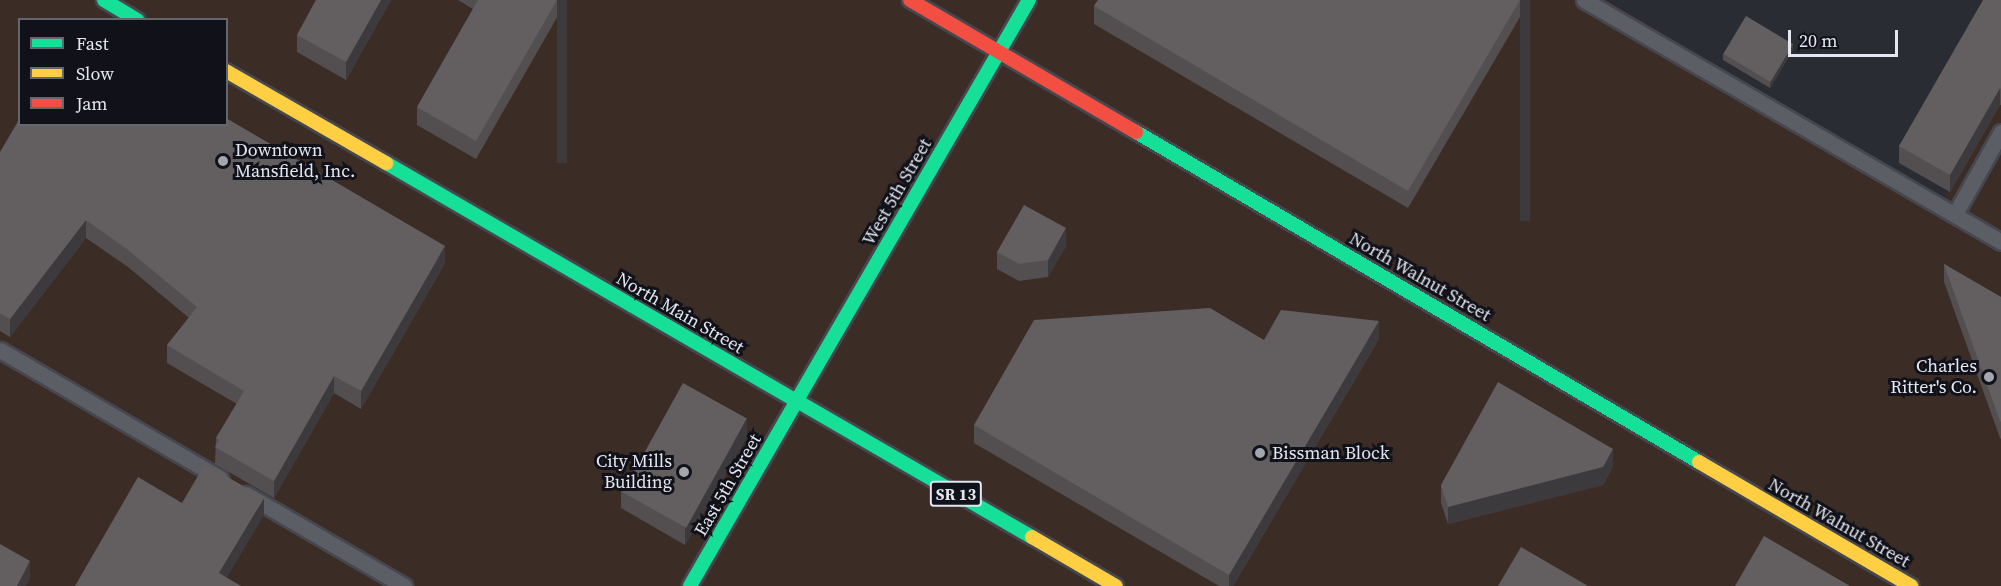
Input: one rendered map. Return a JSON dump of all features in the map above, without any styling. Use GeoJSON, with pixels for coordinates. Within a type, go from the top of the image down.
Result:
{"type":"FeatureCollection","features":[{"type":"Feature","properties":{"kind":"main road"},"geometry":{"type":"LineString","coordinates":[[104,0],[134,18]]}},
{"type":"Feature","properties":{"kind":"main road","name":"North Walnut Street"},"geometry":{"type":"LineString","coordinates":[[910,0],[1911,586]]}},
{"type":"Feature","properties":{"kind":"main road","name":"West 5th Street"},"geometry":{"type":"LineString","coordinates":[[797,401],[1029,0]]}},
{"type":"Feature","properties":{"kind":"main road","name":"North Main Street"},"geometry":{"type":"LineString","coordinates":[[228,72],[1116,586]]}},
{"type":"Feature","properties":{"kind":"main road","name":"East 5th Street"},"geometry":{"type":"LineString","coordinates":[[690,586],[797,401]]}},
{"type":"Feature","properties":{"kind":"lane"},"geometry":{"type":"LineString","coordinates":[[1584,0],[2001,242]]}},
{"type":"Feature","properties":{"kind":"lane"},"geometry":{"type":"LineString","coordinates":[[1955,214],[2001,132]]}},
{"type":"Feature","properties":{"kind":"lane"},"geometry":{"type":"LineString","coordinates":[[0,350],[404,586]]}},
{"type":"Feature","properties":{"kind":"shaded area"},"geometry":{"type":"Polygon","coordinates":[[[0,0],[1606,0],[1943,200],[2001,98],[2001,586],[0,586],[0,0]]]}},
{"type":"Feature","properties":{"kind":"building"},"geometry":{"type":"Polygon","coordinates":[[[316,0],[381,0],[346,62],[297,35],[316,0]]]}},
{"type":"Feature","properties":{"kind":"building"},"geometry":{"type":"Polygon","coordinates":[[[478,0],[557,0],[476,141],[417,107],[478,0]]]}},
{"type":"Feature","properties":{"kind":"building"},"geometry":{"type":"Polygon","coordinates":[[[1098,0],[1520,0],[1408,191],[1094,6],[1098,0]]]}},
{"type":"Feature","properties":{"kind":"building"},"geometry":{"type":"Polygon","coordinates":[[[1983,0],[2001,0],[2001,89],[1950,175],[1899,146],[1983,0]]]}},
{"type":"Feature","properties":{"kind":"building"},"geometry":{"type":"Polygon","coordinates":[[[1746,16],[1793,44],[1770,82],[1723,54],[1746,16]]]}},
{"type":"Feature","properties":{"kind":"building"},"geometry":{"type":"Polygon","coordinates":[[[228,119],[445,246],[361,391],[334,376],[274,481],[215,447],[219,440],[216,438],[244,391],[167,345],[197,307],[128,250],[86,220],[10,319],[0,313],[0,152],[18,121],[18,126],[228,126],[228,119]]]}},
{"type":"Feature","properties":{"kind":"building"},"geometry":{"type":"Polygon","coordinates":[[[1024,205],[1066,228],[1048,260],[1019,264],[997,252],[1024,205]]]}},
{"type":"Feature","properties":{"kind":"building","name":"Charles Ritter's Co."},"geometry":{"type":"Polygon","coordinates":[[[1944,264],[2001,297],[2001,422],[2000,421],[1944,264]]]}},
{"type":"Feature","properties":{"kind":"building"},"geometry":{"type":"Polygon","coordinates":[[[1210,308],[1264,340],[1281,310],[1379,321],[1229,575],[974,425],[1034,320],[1210,308]]]}},
{"type":"Feature","properties":{"kind":"building"},"geometry":{"type":"Polygon","coordinates":[[[1498,382],[1613,449],[1603,467],[1448,507],[1441,485],[1498,382]]]}},
{"type":"Feature","properties":{"kind":"building","name":"City Mills Building"},"geometry":{"type":"Polygon","coordinates":[[[683,383],[747,418],[686,528],[622,492],[683,383]]]}},
{"type":"Feature","properties":{"kind":"building"},"geometry":{"type":"Polygon","coordinates":[[[205,464],[264,498],[219,573],[241,586],[75,586],[138,477],[182,503],[205,464]]]}},
{"type":"Feature","properties":{"kind":"building"},"geometry":{"type":"Polygon","coordinates":[[[1764,536],[1850,586],[1735,586],[1764,536]]]}},
{"type":"Feature","properties":{"kind":"building"},"geometry":{"type":"Polygon","coordinates":[[[0,544],[30,561],[17,586],[0,586],[0,544]]]}},
{"type":"Feature","properties":{"kind":"building"},"geometry":{"type":"Polygon","coordinates":[[[1521,547],[1588,586],[1498,586],[1521,547]]]}},
{"type":"Feature","properties":{"kind":"traffic: fast"},"geometry":{"type":"LineString","coordinates":[[104,0],[134,18]]}},
{"type":"Feature","properties":{"kind":"traffic: fast"},"geometry":{"type":"LineString","coordinates":[[1029,0],[797,401],[1032,537]]}},
{"type":"Feature","properties":{"kind":"traffic: fast"},"geometry":{"type":"LineString","coordinates":[[1136,132],[1699,462]]}},
{"type":"Feature","properties":{"kind":"traffic: fast"},"geometry":{"type":"LineString","coordinates":[[386,163],[797,401]]}},
{"type":"Feature","properties":{"kind":"traffic: fast"},"geometry":{"type":"LineString","coordinates":[[690,586],[797,401]]}},
{"type":"Feature","properties":{"kind":"traffic: slow"},"geometry":{"type":"LineString","coordinates":[[228,72],[386,163]]}},
{"type":"Feature","properties":{"kind":"traffic: slow"},"geometry":{"type":"LineString","coordinates":[[1699,462],[1911,586]]}},
{"type":"Feature","properties":{"kind":"traffic: slow"},"geometry":{"type":"LineString","coordinates":[[1032,537],[1116,586]]}},
{"type":"Feature","properties":{"kind":"traffic: jam"},"geometry":{"type":"LineString","coordinates":[[910,0],[1136,132]]}},
{"type":"Feature","properties":{"kind":"place","name":"Downtown Mansfield, Inc."},"geometry":{"type":"Point","coordinates":[223,161]}},
{"type":"Feature","properties":{"kind":"place","name":"Charles Ritter's Co."},"geometry":{"type":"Point","coordinates":[1989,377]}},
{"type":"Feature","properties":{"kind":"place","name":"Bissman Block"},"geometry":{"type":"Point","coordinates":[1260,453]}},
{"type":"Feature","properties":{"kind":"place","name":"City Mills Building"},"geometry":{"type":"Point","coordinates":[684,472]}}]}
